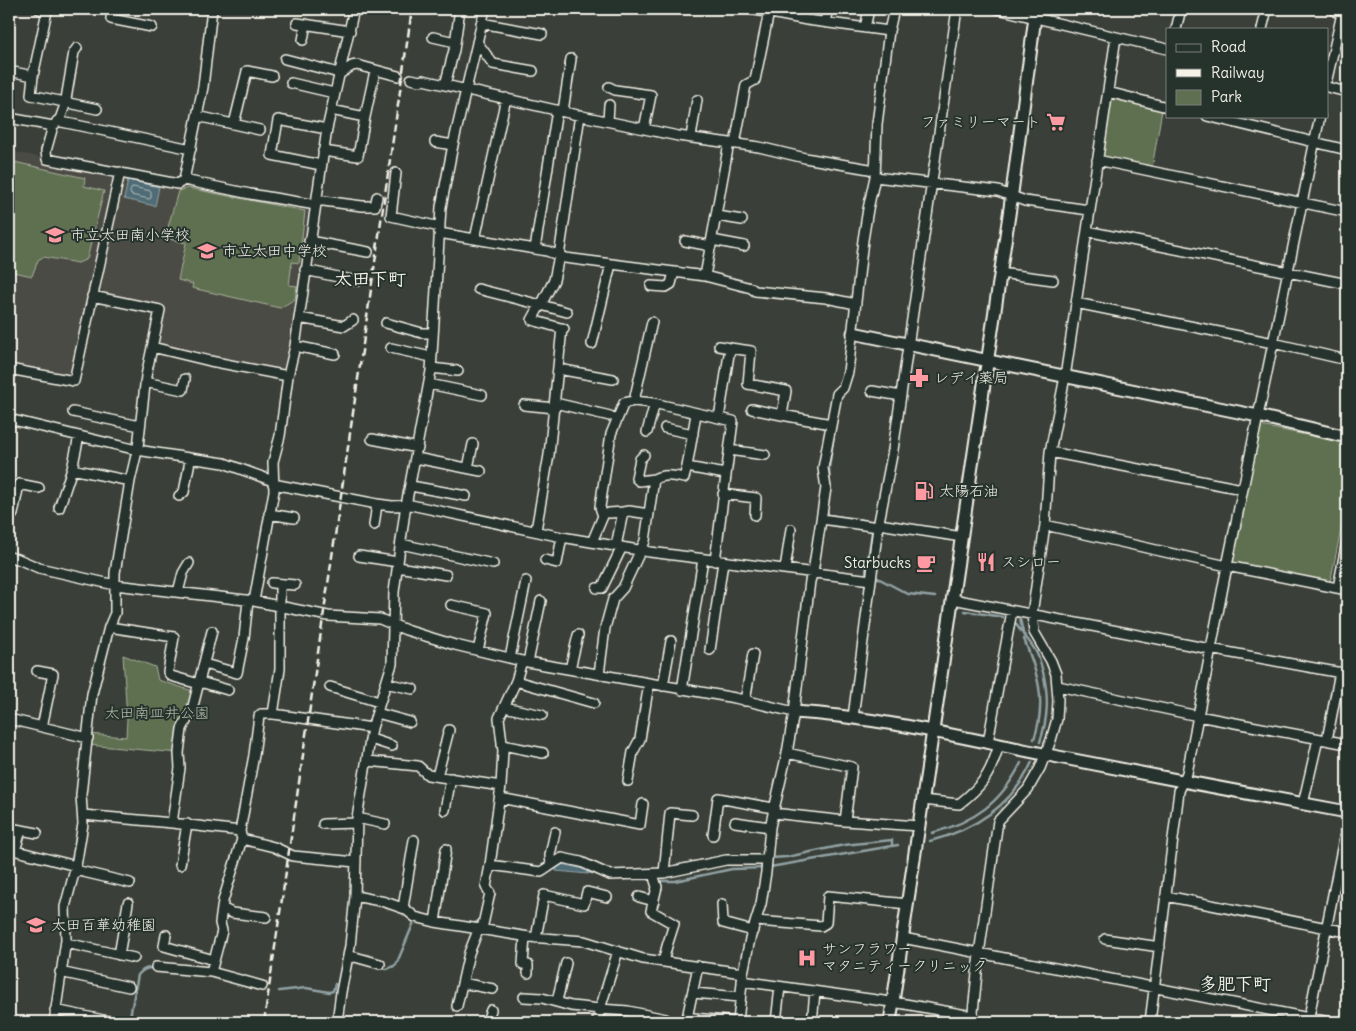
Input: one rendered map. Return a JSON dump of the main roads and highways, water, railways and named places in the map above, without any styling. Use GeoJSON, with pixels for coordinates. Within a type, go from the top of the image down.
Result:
{"type":"FeatureCollection","features":[{"type":"Feature","properties":{"kind":"water"},"geometry":{"type":"Polygon","coordinates":[[[128,180],[159,187],[155,206],[124,199],[128,180]]]}},
{"type":"Feature","properties":{"kind":"water"},"geometry":{"type":"Polygon","coordinates":[[[561,864],[589,871],[588,874],[556,871],[556,867],[561,864]]]}},
{"type":"Feature","properties":{"kind":"waterway"},"geometry":{"type":"LineString","coordinates":[[830,489],[829,468],[836,421]]}},
{"type":"Feature","properties":{"kind":"waterway"},"geometry":{"type":"LineString","coordinates":[[826,509],[829,515],[869,521]]}},
{"type":"Feature","properties":{"kind":"waterway"},"geometry":{"type":"LineString","coordinates":[[869,574],[866,572],[872,532]]}},
{"type":"Feature","properties":{"kind":"waterway"},"geometry":{"type":"LineString","coordinates":[[876,577],[908,594],[935,597]]}},
{"type":"Feature","properties":{"kind":"waterway"},"geometry":{"type":"LineString","coordinates":[[965,611],[1003,617]]}},
{"type":"Feature","properties":{"kind":"waterway"},"geometry":{"type":"LineString","coordinates":[[1020,619],[1023,633]]}},
{"type":"Feature","properties":{"kind":"waterway"},"geometry":{"type":"LineString","coordinates":[[1014,621],[1036,652],[1043,672],[1047,707],[1040,742]]}},
{"type":"Feature","properties":{"kind":"waterway"},"geometry":{"type":"LineString","coordinates":[[1024,639],[1037,676],[1039,688],[1040,713],[1034,739]]}},
{"type":"Feature","properties":{"kind":"waterway"},"geometry":{"type":"LineString","coordinates":[[930,841],[962,830],[990,814],[1014,791],[1032,762]]}},
{"type":"Feature","properties":{"kind":"waterway"},"geometry":{"type":"LineString","coordinates":[[932,833],[961,823],[985,809],[1005,789],[1021,763]]}},
{"type":"Feature","properties":{"kind":"waterway"},"geometry":{"type":"LineString","coordinates":[[771,858],[787,857],[844,845],[892,840],[892,845]]}},
{"type":"Feature","properties":{"kind":"waterway"},"geometry":{"type":"LineString","coordinates":[[770,867],[898,845]]}},
{"type":"Feature","properties":{"kind":"waterway"},"geometry":{"type":"LineString","coordinates":[[669,867],[714,858]]}},
{"type":"Feature","properties":{"kind":"waterway"},"geometry":{"type":"LineString","coordinates":[[662,881],[675,881],[732,869],[764,868]]}},
{"type":"Feature","properties":{"kind":"waterway"},"geometry":{"type":"LineString","coordinates":[[587,872],[597,874]]}},
{"type":"Feature","properties":{"kind":"waterway"},"geometry":{"type":"LineString","coordinates":[[624,879],[648,879]]}},
{"type":"Feature","properties":{"kind":"waterway"},"geometry":{"type":"LineString","coordinates":[[482,910],[485,897]]}},
{"type":"Feature","properties":{"kind":"waterway"},"geometry":{"type":"LineString","coordinates":[[471,925],[480,920],[480,918]]}},
{"type":"Feature","properties":{"kind":"waterway"},"geometry":{"type":"LineString","coordinates":[[379,968],[387,969],[396,965],[414,922]]}},
{"type":"Feature","properties":{"kind":"waterway"},"geometry":{"type":"LineString","coordinates":[[129,1022],[138,975],[145,969],[153,968]]}},
{"type":"Feature","properties":{"kind":"waterway"},"geometry":{"type":"LineString","coordinates":[[279,991],[306,988],[329,992],[333,991],[335,984]]}},
{"type":"Feature","properties":{"kind":"railway"},"geometry":{"type":"LineString","coordinates":[[264,1022],[412,9]]}},
{"type":"Feature","properties":{"kind":"place","name":"ファミリーマート"},"geometry":{"type":"Point","coordinates":[1056,122]}},
{"type":"Feature","properties":{"kind":"place","name":"市立太田南小学校"},"geometry":{"type":"Point","coordinates":[55,235]}},
{"type":"Feature","properties":{"kind":"place","name":"市立太田中学校"},"geometry":{"type":"Point","coordinates":[207,251]}},
{"type":"Feature","properties":{"kind":"place","name":"レデイ薬局"},"geometry":{"type":"Point","coordinates":[919,378]}},
{"type":"Feature","properties":{"kind":"place","name":"太陽石油"},"geometry":{"type":"Point","coordinates":[924,491]}},
{"type":"Feature","properties":{"kind":"place","name":"スシロー"},"geometry":{"type":"Point","coordinates":[986,562]}},
{"type":"Feature","properties":{"kind":"place","name":"Starbucks"},"geometry":{"type":"Point","coordinates":[926,563]}},
{"type":"Feature","properties":{"kind":"place","name":"太田百華幼稚園"},"geometry":{"type":"Point","coordinates":[36,925]}},
{"type":"Feature","properties":{"kind":"place","name":"サンフラワー マタニティークリニック"},"geometry":{"type":"Point","coordinates":[807,958]}},
{"type":"Feature","properties":{"kind":"district","name":"太田下町"},"geometry":{"type":"Point","coordinates":[370,279]}},
{"type":"Feature","properties":{"kind":"district","name":"多肥下町"},"geometry":{"type":"Point","coordinates":[1235,984]}},
{"type":"Feature","properties":{"kind":"park label","name":"太田南皿井公園"},"geometry":{"type":"Point","coordinates":[157,713]}}]}
